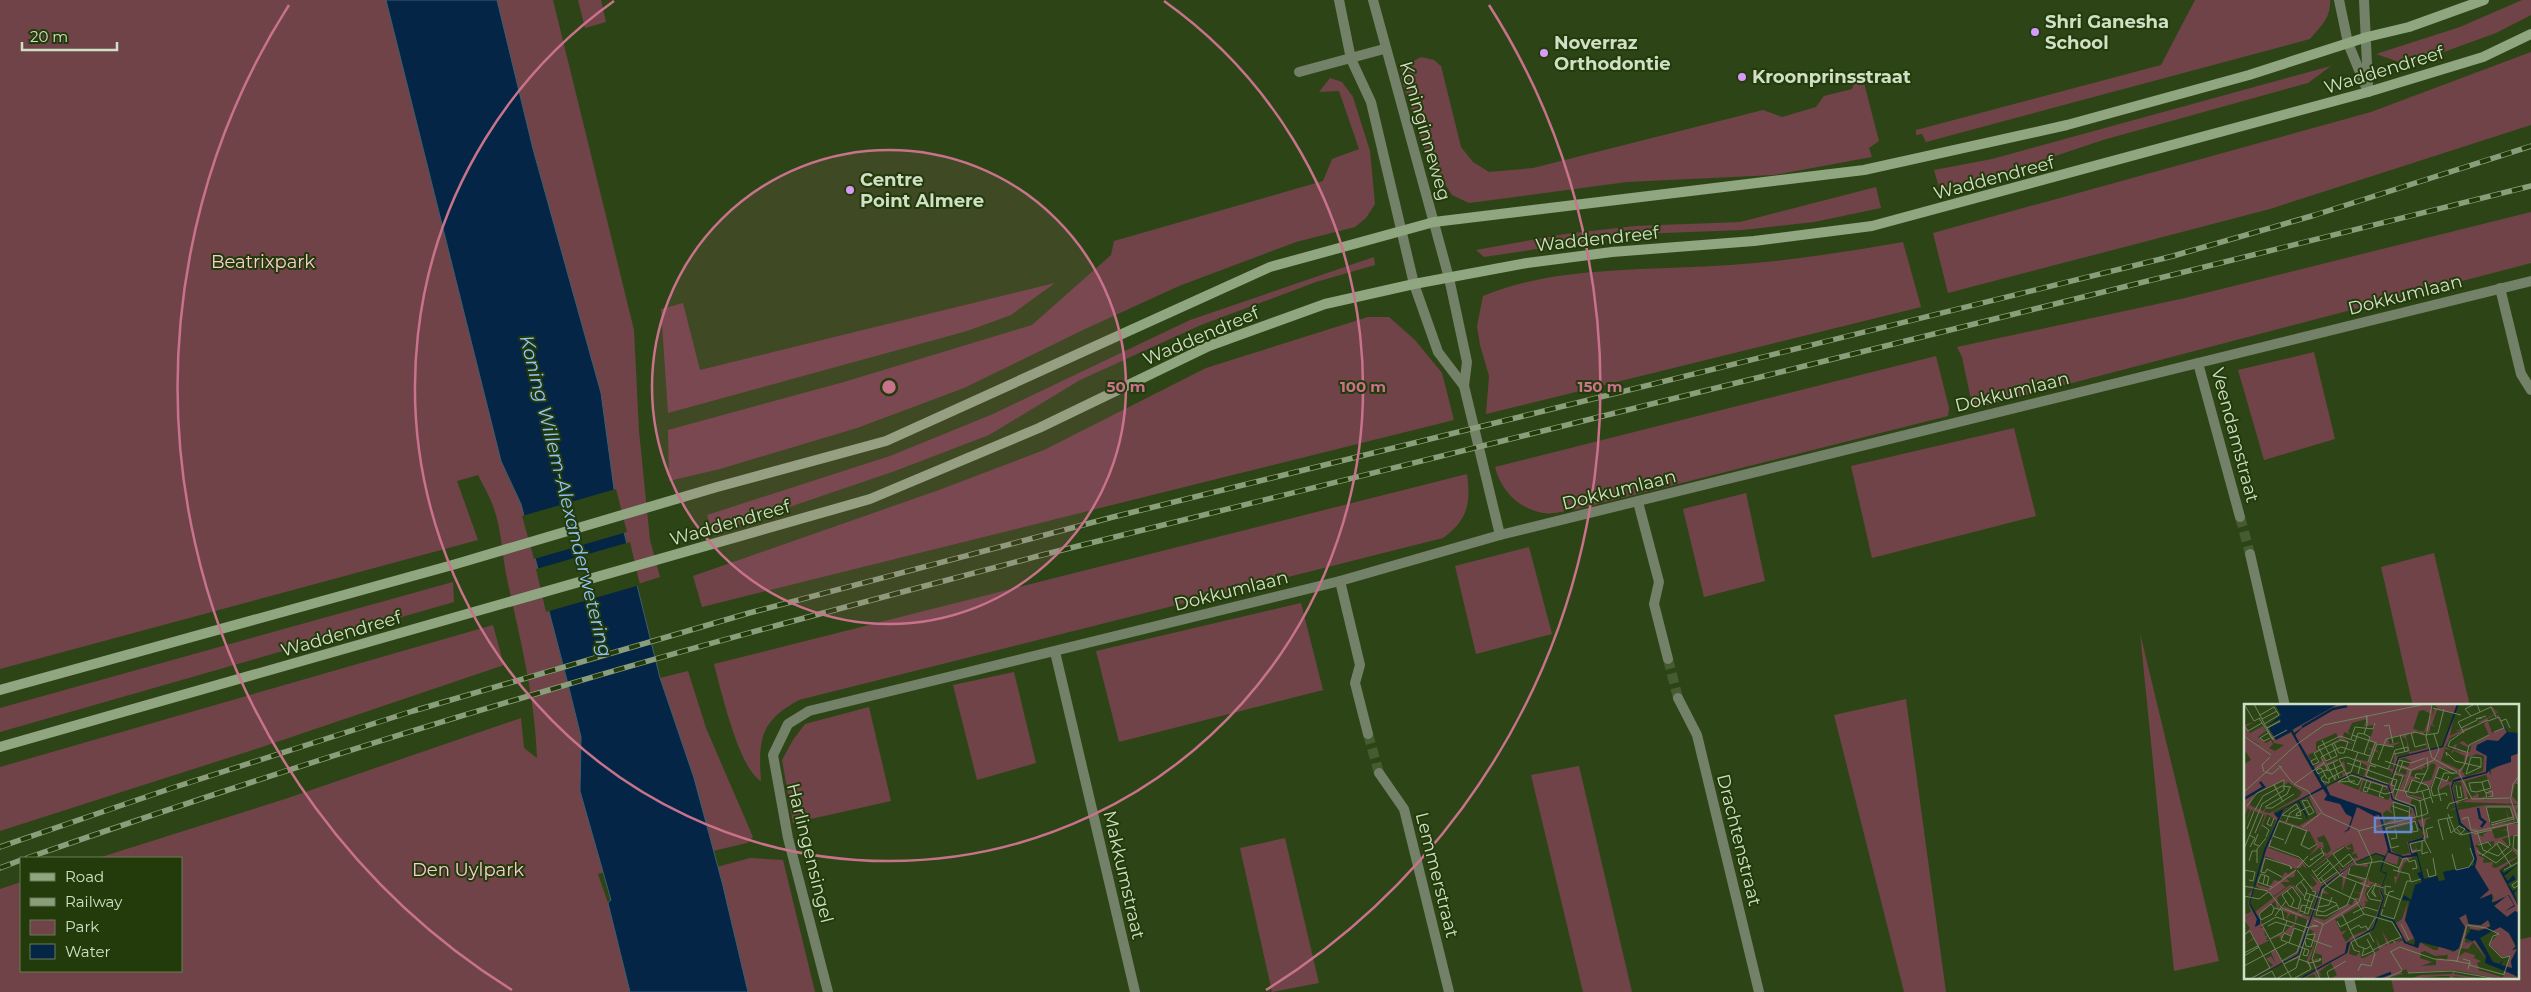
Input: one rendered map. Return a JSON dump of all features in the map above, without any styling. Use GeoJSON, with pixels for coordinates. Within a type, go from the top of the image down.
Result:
{"type":"FeatureCollection","features":[{"type":"Feature","properties":{"kind":"main road","name":"Waddendreef"},"geometry":{"type":"LineString","coordinates":[[0,690],[456,564],[717,487],[886,441],[1270,267],[1402,230],[1434,222],[1864,170],[2067,125],[2249,75],[2367,37],[2409,27],[2484,0]]}},
{"type":"Feature","properties":{"kind":"main road","name":"Waddendreef"},"geometry":{"type":"LineString","coordinates":[[0,747],[743,537],[870,499],[1039,428],[1209,346],[1325,304],[1414,284],[1527,263],[1602,253],[1754,240],[1872,226],[1954,206],[2368,92],[2483,56],[2531,34]]}},
{"type":"Feature","properties":{"kind":"street"},"geometry":{"type":"LineString","coordinates":[[1338,0],[1351,59],[1371,102],[1414,284],[1438,352],[1464,386]]}},
{"type":"Feature","properties":{"kind":"street","name":"Koninginneweg"},"geometry":{"type":"LineString","coordinates":[[1373,0],[1384,49],[1434,222]]}},
{"type":"Feature","properties":{"kind":"street"},"geometry":{"type":"LineString","coordinates":[[2339,0],[2348,43],[2368,92]]}},
{"type":"Feature","properties":{"kind":"street"},"geometry":{"type":"LineString","coordinates":[[2364,0],[2368,92]]}},
{"type":"Feature","properties":{"kind":"street","name":"Koninginneweg"},"geometry":{"type":"LineString","coordinates":[[1299,72],[1384,49]]}},
{"type":"Feature","properties":{"kind":"street"},"geometry":{"type":"LineString","coordinates":[[1434,222],[1449,278],[1467,362],[1464,386],[1500,535]]}},
{"type":"Feature","properties":{"kind":"street","name":"Dokkumlaan"},"geometry":{"type":"LineString","coordinates":[[788,724],[808,711],[1055,652],[1340,580],[1500,535],[2531,281]]}},
{"type":"Feature","properties":{"kind":"street"},"geometry":{"type":"LineString","coordinates":[[2500,288],[2520,374],[2531,390]]}},
{"type":"Feature","properties":{"kind":"street","name":"Veendamstraat"},"geometry":{"type":"LineString","coordinates":[[2198,363],[2240,517]]}},
{"type":"Feature","properties":{"kind":"street"},"geometry":{"type":"LineString","coordinates":[[1638,502],[1659,582],[1654,604],[1668,659]]}},
{"type":"Feature","properties":{"kind":"street"},"geometry":{"type":"LineString","coordinates":[[2250,554],[2285,704]]}},
{"type":"Feature","properties":{"kind":"street"},"geometry":{"type":"LineString","coordinates":[[1340,580],[1360,665],[1355,683],[1368,734]]}},
{"type":"Feature","properties":{"kind":"street","name":"Makkumstraat"},"geometry":{"type":"LineString","coordinates":[[1055,652],[1135,992]]}},
{"type":"Feature","properties":{"kind":"street","name":"Drachtenstraat"},"geometry":{"type":"LineString","coordinates":[[1678,698],[1697,735],[1760,992]]}},
{"type":"Feature","properties":{"kind":"street","name":"Harlingensingel"},"geometry":{"type":"LineString","coordinates":[[788,724],[773,754],[775,778],[788,838],[828,992]]}},
{"type":"Feature","properties":{"kind":"street","name":"Lemmerstraat"},"geometry":{"type":"LineString","coordinates":[[1379,773],[1404,809],[1449,992]]}},
{"type":"Feature","properties":{"kind":"green space","name":"Beatrixpark"},"geometry":{"type":"Polygon","coordinates":[[[0,0],[553,0],[634,330],[639,431],[650,540],[660,577],[638,584],[615,496],[504,468],[521,504],[526,521],[581,737],[580,791],[604,872],[598,874],[608,903],[630,992],[0,992],[0,889],[20,882],[20,972],[182,972],[182,857],[101,857],[285,799],[521,718],[524,748],[537,758],[530,688],[506,574],[498,522],[478,475],[457,481],[478,540],[0,669],[0,0]]]}},
{"type":"Feature","properties":{"kind":"green space"},"geometry":{"type":"Polygon","coordinates":[[[578,0],[601,0],[606,22],[585,28],[578,0]]]}},
{"type":"Feature","properties":{"kind":"green space"},"geometry":{"type":"Polygon","coordinates":[[[2195,0],[2330,0],[2330,6],[2327,17],[2310,39],[1926,142],[1922,134],[1916,135],[1916,130],[2161,65],[2195,0]]]}},
{"type":"Feature","properties":{"kind":"green space"},"geometry":{"type":"Polygon","coordinates":[[[2522,0],[2531,0],[2531,15],[2496,33],[2408,65],[2376,54],[2460,27],[2522,0]]]}},
{"type":"Feature","properties":{"kind":"green space"},"geometry":{"type":"Polygon","coordinates":[[[2531,52],[2531,125],[2270,209],[1948,293],[1933,233],[2371,112],[2531,52]]]}},
{"type":"Feature","properties":{"kind":"green space"},"geometry":{"type":"Polygon","coordinates":[[[1421,57],[1434,60],[1441,66],[1461,147],[1473,162],[1489,172],[1533,168],[1763,110],[1782,117],[1816,107],[1824,96],[1852,89],[1854,83],[1863,79],[1879,141],[1869,148],[1872,157],[1774,175],[1627,182],[1469,203],[1452,195],[1427,156],[1401,78],[1402,67],[1421,57]]]}},
{"type":"Feature","properties":{"kind":"green space"},"geometry":{"type":"Polygon","coordinates":[[[2331,66],[2308,83],[2103,140],[1941,194],[1934,170],[1992,159],[2331,66]]]}},
{"type":"Feature","properties":{"kind":"green space"},"geometry":{"type":"Polygon","coordinates":[[[1330,78],[1342,82],[1353,97],[1370,151],[1375,204],[1366,218],[1355,227],[1296,242],[1179,286],[964,388],[857,428],[720,469],[669,481],[668,430],[844,382],[1032,325],[1111,255],[1114,241],[1323,181],[1332,159],[1359,149],[1339,91],[1319,92],[1330,78]]]}},
{"type":"Feature","properties":{"kind":"green space"},"geometry":{"type":"Polygon","coordinates":[[[1876,187],[1881,208],[1814,222],[1743,230],[1637,234],[1484,257],[1476,250],[1565,234],[1635,226],[1740,222],[1876,187]]]}},
{"type":"Feature","properties":{"kind":"green space"},"geometry":{"type":"Polygon","coordinates":[[[2531,212],[2531,263],[1973,409],[1962,357],[1957,347],[2185,298],[2531,212]]]}},
{"type":"Feature","properties":{"kind":"green space"},"geometry":{"type":"Polygon","coordinates":[[[1903,242],[1921,307],[1486,414],[1489,376],[1480,345],[1477,326],[1483,296],[1512,286],[1573,274],[1752,263],[1817,256],[1903,242]]]}},
{"type":"Feature","properties":{"kind":"green space"},"geometry":{"type":"Polygon","coordinates":[[[1374,257],[1375,265],[1316,282],[1201,325],[1080,380],[989,435],[895,471],[713,533],[707,515],[890,456],[993,414],[1190,320],[1374,257]]]}},
{"type":"Feature","properties":{"kind":"green space"},"geometry":{"type":"Polygon","coordinates":[[[1055,283],[1011,315],[967,331],[668,413],[661,309],[683,303],[700,370],[1055,283]]]}},
{"type":"Feature","properties":{"kind":"green space"},"geometry":{"type":"Polygon","coordinates":[[[1368,317],[1389,317],[1415,340],[1442,373],[1454,420],[702,607],[693,576],[939,490],[1044,450],[1206,368],[1368,317]]]}},
{"type":"Feature","properties":{"kind":"green space"},"geometry":{"type":"Polygon","coordinates":[[[2314,352],[2335,439],[2264,460],[2238,370],[2314,352]]]}},
{"type":"Feature","properties":{"kind":"green space"},"geometry":{"type":"Polygon","coordinates":[[[1936,356],[1949,408],[1948,416],[1556,513],[1534,511],[1511,497],[1501,483],[1495,467],[1936,356]]]}},
{"type":"Feature","properties":{"kind":"green space"},"geometry":{"type":"Polygon","coordinates":[[[2014,428],[2036,516],[1872,558],[1851,466],[2014,428]]]}},
{"type":"Feature","properties":{"kind":"green space"},"geometry":{"type":"Polygon","coordinates":[[[1467,474],[1468,502],[1466,510],[1458,524],[1443,538],[799,700],[776,716],[764,733],[760,754],[761,781],[753,774],[738,746],[714,664],[1467,474]]]}},
{"type":"Feature","properties":{"kind":"green space"},"geometry":{"type":"Polygon","coordinates":[[[1746,493],[1765,581],[1704,597],[1683,509],[1746,493]]]}},
{"type":"Feature","properties":{"kind":"green space"},"geometry":{"type":"Polygon","coordinates":[[[1529,547],[1552,634],[1476,654],[1455,566],[1529,547]]]}},
{"type":"Feature","properties":{"kind":"green space"},"geometry":{"type":"Polygon","coordinates":[[[2434,553],[2470,704],[2413,704],[2381,567],[2434,553]]]}},
{"type":"Feature","properties":{"kind":"green space"},"geometry":{"type":"Polygon","coordinates":[[[453,582],[454,602],[0,732],[0,708],[453,582]]]}},
{"type":"Feature","properties":{"kind":"green space"},"geometry":{"type":"Polygon","coordinates":[[[1301,603],[1323,690],[1119,742],[1096,651],[1301,603]]]}},
{"type":"Feature","properties":{"kind":"green space"},"geometry":{"type":"Polygon","coordinates":[[[493,625],[504,665],[262,747],[0,831],[0,767],[493,625]]]}},
{"type":"Feature","properties":{"kind":"green space"},"geometry":{"type":"Polygon","coordinates":[[[2140,633],[2219,961],[2174,971],[2140,633]]]}},
{"type":"Feature","properties":{"kind":"green space"},"geometry":{"type":"Polygon","coordinates":[[[688,671],[706,728],[753,837],[747,843],[713,851],[694,778],[660,678],[688,671]]]}},
{"type":"Feature","properties":{"kind":"green space"},"geometry":{"type":"Polygon","coordinates":[[[1014,672],[1036,763],[977,780],[953,685],[1014,672]]]}},
{"type":"Feature","properties":{"kind":"green space"},"geometry":{"type":"Polygon","coordinates":[[[1906,699],[1946,992],[1904,992],[1834,715],[1906,699]]]}},
{"type":"Feature","properties":{"kind":"green space"},"geometry":{"type":"Polygon","coordinates":[[[869,707],[891,801],[793,823],[782,760],[793,740],[805,724],[869,707]]]}},
{"type":"Feature","properties":{"kind":"green space"},"geometry":{"type":"Polygon","coordinates":[[[1579,766],[1632,992],[1583,992],[1531,775],[1579,766]]]}},
{"type":"Feature","properties":{"kind":"green space"},"geometry":{"type":"Polygon","coordinates":[[[1285,838],[1319,983],[1272,992],[1240,848],[1285,838]]]}},
{"type":"Feature","properties":{"kind":"green space"},"geometry":{"type":"Polygon","coordinates":[[[750,858],[783,860],[815,992],[748,992],[717,867],[750,858]]]}},
{"type":"Feature","properties":{"kind":"green space"},"geometry":{"type":"Polygon","coordinates":[[[2531,937],[2531,992],[2394,992],[2391,980],[2518,980],[2518,940],[2531,937]]]}},
{"type":"Feature","properties":{"kind":"water","name":"Koning Willem-Alexanderwetering"},"geometry":{"type":"Polygon","coordinates":[[[386,0],[497,0],[533,149],[601,393],[615,496],[660,678],[694,778],[722,882],[748,992],[630,992],[608,903],[611,900],[580,791],[581,737],[568,684],[521,504],[501,461],[386,0]]]}},
{"type":"Feature","properties":{"kind":"pier"},"geometry":{"type":"Polygon","coordinates":[[[616,489],[627,532],[534,559],[522,516],[616,489]]]}},
{"type":"Feature","properties":{"kind":"pier"},"geometry":{"type":"Polygon","coordinates":[[[630,542],[640,585],[546,612],[536,569],[630,542]]]}},
{"type":"Feature","properties":{"kind":"tunnel"},"geometry":{"type":"LineString","coordinates":[[2240,517],[2250,554]]}},
{"type":"Feature","properties":{"kind":"tunnel"},"geometry":{"type":"LineString","coordinates":[[1668,659],[1678,698]]}},
{"type":"Feature","properties":{"kind":"tunnel"},"geometry":{"type":"LineString","coordinates":[[1368,734],[1379,773]]}},
{"type":"Feature","properties":{"kind":"railway"},"geometry":{"type":"LineString","coordinates":[[0,847],[172,788],[413,711],[749,613],[1113,517],[2173,256],[2315,215],[2531,146]]}},
{"type":"Feature","properties":{"kind":"railway"},"geometry":{"type":"LineString","coordinates":[[30,857],[222,792],[418,729],[672,654],[795,621],[1042,555],[2531,186]]}},
{"type":"Feature","properties":{"kind":"railway"},"geometry":{"type":"LineString","coordinates":[[0,868],[20,860]]}},
{"type":"Feature","properties":{"kind":"place","name":"Shri Ganesha School"},"geometry":{"type":"Point","coordinates":[2035,32]}},
{"type":"Feature","properties":{"kind":"place","name":"Noverraz Orthodontie"},"geometry":{"type":"Point","coordinates":[1544,53]}},
{"type":"Feature","properties":{"kind":"place","name":"Kroonprinsstraat"},"geometry":{"type":"Point","coordinates":[1742,77]}},
{"type":"Feature","properties":{"kind":"place","name":"Centre Point Almere"},"geometry":{"type":"Point","coordinates":[850,190]}},
{"type":"Feature","properties":{"kind":"park label","name":"Den Uylpark"},"geometry":{"type":"Point","coordinates":[468,870]}}]}
